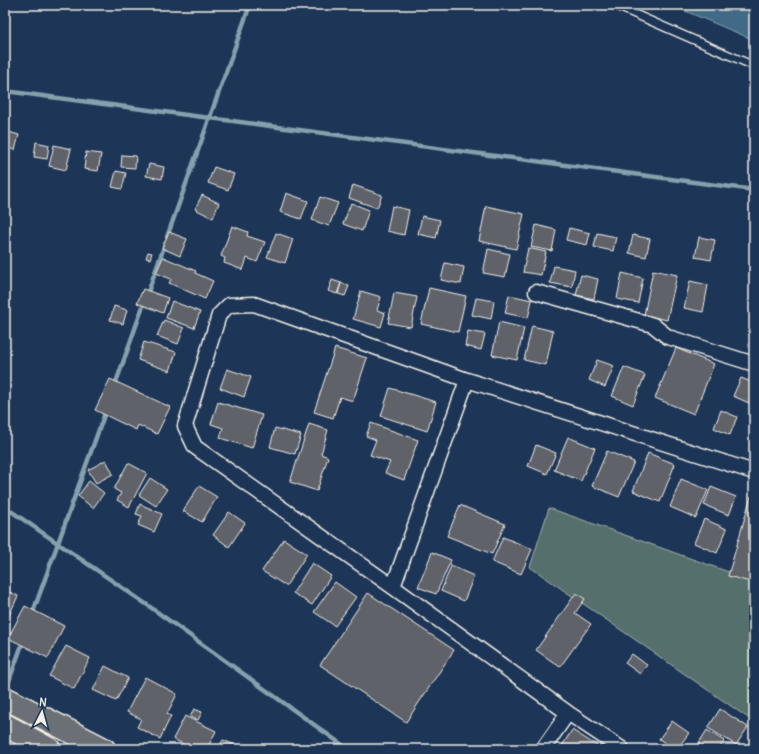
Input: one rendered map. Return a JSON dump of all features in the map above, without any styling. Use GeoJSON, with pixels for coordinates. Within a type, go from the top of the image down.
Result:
{"type":"FeatureCollection","features":[{"type":"Feature","properties":{"kind":"main road"},"geometry":{"type":"LineString","coordinates":[[5,698],[104,749]]}},
{"type":"Feature","properties":{"kind":"main road"},"geometry":{"type":"LineString","coordinates":[[5,725],[49,749]]}},
{"type":"Feature","properties":{"kind":"street"},"geometry":{"type":"LineString","coordinates":[[536,292],[653,325],[668,337],[754,364]]}},
{"type":"Feature","properties":{"kind":"street"},"geometry":{"type":"LineString","coordinates":[[622,749],[568,713],[195,447],[185,426],[219,315],[229,305],[254,304],[467,380],[754,472]]}},
{"type":"Feature","properties":{"kind":"street"},"geometry":{"type":"LineString","coordinates":[[392,587],[467,380]]}},
{"type":"Feature","properties":{"kind":"street"},"geometry":{"type":"LineString","coordinates":[[543,749],[568,713]]}},
{"type":"Feature","properties":{"kind":"lane"},"geometry":{"type":"LineString","coordinates":[[614,5],[754,66]]}},
{"type":"Feature","properties":{"kind":"green space"},"geometry":{"type":"Polygon","coordinates":[[[549,508],[754,581],[754,722],[530,567],[549,508]]]}},
{"type":"Feature","properties":{"kind":"water"},"geometry":{"type":"Polygon","coordinates":[[[671,5],[754,5],[754,40],[671,5]]]}},
{"type":"Feature","properties":{"kind":"building"},"geometry":{"type":"Polygon","coordinates":[[[5,131],[19,135],[15,150],[5,147],[5,131]]]}},
{"type":"Feature","properties":{"kind":"building"},"geometry":{"type":"Polygon","coordinates":[[[36,142],[49,145],[47,159],[34,157],[36,142]]]}},
{"type":"Feature","properties":{"kind":"building"},"geometry":{"type":"Polygon","coordinates":[[[54,145],[71,149],[66,170],[49,166],[54,145]]]}},
{"type":"Feature","properties":{"kind":"building"},"geometry":{"type":"Polygon","coordinates":[[[86,152],[101,154],[98,171],[84,169],[86,152]]]}},
{"type":"Feature","properties":{"kind":"building"},"geometry":{"type":"Polygon","coordinates":[[[122,155],[136,156],[135,168],[121,167],[122,155]]]}},
{"type":"Feature","properties":{"kind":"building"},"geometry":{"type":"Polygon","coordinates":[[[149,164],[164,167],[162,179],[146,176],[149,164]]]}},
{"type":"Feature","properties":{"kind":"building"},"geometry":{"type":"Polygon","coordinates":[[[214,167],[234,174],[228,190],[208,183],[214,167]]]}},
{"type":"Feature","properties":{"kind":"building"},"geometry":{"type":"Polygon","coordinates":[[[116,171],[126,173],[122,189],[112,187],[116,171]]]}},
{"type":"Feature","properties":{"kind":"building"},"geometry":{"type":"Polygon","coordinates":[[[353,185],[382,195],[377,208],[349,198],[353,185]]]}},
{"type":"Feature","properties":{"kind":"building"},"geometry":{"type":"Polygon","coordinates":[[[286,193],[308,201],[301,219],[280,212],[286,193]]]}},
{"type":"Feature","properties":{"kind":"building"},"geometry":{"type":"Polygon","coordinates":[[[202,195],[219,203],[213,218],[195,209],[202,195]]]}},
{"type":"Feature","properties":{"kind":"building"},"geometry":{"type":"Polygon","coordinates":[[[320,197],[338,203],[329,226],[312,220],[320,197]]]}},
{"type":"Feature","properties":{"kind":"building"},"geometry":{"type":"Polygon","coordinates":[[[351,203],[369,210],[362,231],[343,224],[351,203]]]}},
{"type":"Feature","properties":{"kind":"building"},"geometry":{"type":"Polygon","coordinates":[[[392,206],[409,210],[404,235],[387,231],[392,206]]]}},
{"type":"Feature","properties":{"kind":"building"},"geometry":{"type":"Polygon","coordinates":[[[486,206],[524,214],[516,249],[479,241],[486,206]]]}},
{"type":"Feature","properties":{"kind":"building"},"geometry":{"type":"Polygon","coordinates":[[[422,216],[440,220],[436,238],[418,234],[422,216]]]}},
{"type":"Feature","properties":{"kind":"building"},"geometry":{"type":"Polygon","coordinates":[[[536,225],[556,230],[552,251],[531,247],[536,225]]]}},
{"type":"Feature","properties":{"kind":"building"},"geometry":{"type":"Polygon","coordinates":[[[232,226],[248,232],[247,236],[265,242],[257,262],[247,258],[243,270],[224,263],[225,258],[221,256],[232,226]]]}},
{"type":"Feature","properties":{"kind":"building"},"geometry":{"type":"Polygon","coordinates":[[[569,228],[590,233],[587,245],[566,240],[569,228]]]}},
{"type":"Feature","properties":{"kind":"building"},"geometry":{"type":"Polygon","coordinates":[[[169,232],[187,239],[180,256],[162,248],[169,232]]]}},
{"type":"Feature","properties":{"kind":"building"},"geometry":{"type":"Polygon","coordinates":[[[276,233],[293,239],[285,263],[267,257],[276,233]]]}},
{"type":"Feature","properties":{"kind":"building"},"geometry":{"type":"Polygon","coordinates":[[[597,233],[616,237],[613,251],[594,247],[597,233]]]}},
{"type":"Feature","properties":{"kind":"building"},"geometry":{"type":"Polygon","coordinates":[[[633,235],[650,239],[646,257],[629,253],[633,235]]]}},
{"type":"Feature","properties":{"kind":"building"},"geometry":{"type":"Polygon","coordinates":[[[699,237],[715,240],[711,260],[695,257],[699,237]]]}},
{"type":"Feature","properties":{"kind":"building"},"geometry":{"type":"Polygon","coordinates":[[[528,248],[546,252],[541,275],[523,272],[528,248]]]}},
{"type":"Feature","properties":{"kind":"building"},"geometry":{"type":"Polygon","coordinates":[[[488,249],[510,254],[505,277],[483,273],[488,249]]]}},
{"type":"Feature","properties":{"kind":"building"},"geometry":{"type":"Polygon","coordinates":[[[148,252],[152,253],[150,259],[146,258],[148,252]]]}},
{"type":"Feature","properties":{"kind":"building"},"geometry":{"type":"Polygon","coordinates":[[[163,257],[196,271],[195,273],[213,281],[205,299],[169,283],[171,279],[156,273],[163,257]]]}},
{"type":"Feature","properties":{"kind":"building"},"geometry":{"type":"Polygon","coordinates":[[[445,263],[464,267],[461,284],[441,280],[445,263]]]}},
{"type":"Feature","properties":{"kind":"building"},"geometry":{"type":"Polygon","coordinates":[[[554,266],[575,270],[572,287],[550,283],[554,266]]]}},
{"type":"Feature","properties":{"kind":"building"},"geometry":{"type":"Polygon","coordinates":[[[653,270],[677,275],[667,320],[644,315],[653,270]]]}},
{"type":"Feature","properties":{"kind":"building"},"geometry":{"type":"Polygon","coordinates":[[[622,273],[643,278],[638,303],[617,299],[622,273]]]}},
{"type":"Feature","properties":{"kind":"building"},"geometry":{"type":"Polygon","coordinates":[[[581,275],[598,279],[594,299],[576,295],[581,275]]]}},
{"type":"Feature","properties":{"kind":"building"},"geometry":{"type":"Polygon","coordinates":[[[332,280],[341,283],[337,294],[328,291],[332,280]]]}},
{"type":"Feature","properties":{"kind":"building"},"geometry":{"type":"Polygon","coordinates":[[[690,281],[708,285],[703,312],[684,308],[690,281]]]}},
{"type":"Feature","properties":{"kind":"building"},"geometry":{"type":"Polygon","coordinates":[[[341,283],[349,286],[345,296],[338,294],[341,283]]]}},
{"type":"Feature","properties":{"kind":"building"},"geometry":{"type":"Polygon","coordinates":[[[429,288],[466,296],[458,332],[421,324],[429,288]]]}},
{"type":"Feature","properties":{"kind":"building"},"geometry":{"type":"Polygon","coordinates":[[[143,289],[168,298],[163,313],[137,303],[143,289]]]}},
{"type":"Feature","properties":{"kind":"building"},"geometry":{"type":"Polygon","coordinates":[[[361,291],[381,297],[377,310],[385,313],[381,327],[353,319],[361,291]]]}},
{"type":"Feature","properties":{"kind":"building"},"geometry":{"type":"Polygon","coordinates":[[[394,293],[417,297],[411,327],[388,323],[394,293]]]}},
{"type":"Feature","properties":{"kind":"building"},"geometry":{"type":"Polygon","coordinates":[[[509,295],[532,300],[528,318],[505,313],[509,295]]]}},
{"type":"Feature","properties":{"kind":"building"},"geometry":{"type":"Polygon","coordinates":[[[476,298],[494,301],[491,319],[472,315],[476,298]]]}},
{"type":"Feature","properties":{"kind":"building"},"geometry":{"type":"Polygon","coordinates":[[[172,301],[200,312],[194,328],[166,318],[172,301]]]}},
{"type":"Feature","properties":{"kind":"building"},"geometry":{"type":"Polygon","coordinates":[[[114,306],[127,310],[123,324],[110,320],[114,306]]]}},
{"type":"Feature","properties":{"kind":"building"},"geometry":{"type":"Polygon","coordinates":[[[164,320],[184,328],[178,344],[157,336],[164,320]]]}},
{"type":"Feature","properties":{"kind":"building"},"geometry":{"type":"Polygon","coordinates":[[[499,322],[524,328],[517,360],[492,355],[499,322]]]}},
{"type":"Feature","properties":{"kind":"building"},"geometry":{"type":"Polygon","coordinates":[[[532,326],[553,331],[546,365],[524,360],[532,326]]]}},
{"type":"Feature","properties":{"kind":"building"},"geometry":{"type":"Polygon","coordinates":[[[468,331],[485,334],[481,350],[465,346],[468,331]]]}},
{"type":"Feature","properties":{"kind":"building"},"geometry":{"type":"Polygon","coordinates":[[[144,342],[176,352],[170,371],[138,360],[144,342]]]}},
{"type":"Feature","properties":{"kind":"building"},"geometry":{"type":"Polygon","coordinates":[[[335,348],[367,358],[353,401],[340,397],[333,418],[314,412],[335,348]]]}},
{"type":"Feature","properties":{"kind":"building"},"geometry":{"type":"Polygon","coordinates":[[[676,348],[714,364],[694,414],[655,398],[676,348]]]}},
{"type":"Feature","properties":{"kind":"building"},"geometry":{"type":"Polygon","coordinates":[[[597,360],[614,366],[605,387],[589,380],[597,360]]]}},
{"type":"Feature","properties":{"kind":"building"},"geometry":{"type":"Polygon","coordinates":[[[624,367],[645,375],[633,405],[612,396],[624,367]]]}},
{"type":"Feature","properties":{"kind":"building"},"geometry":{"type":"Polygon","coordinates":[[[227,369],[251,377],[244,397],[220,388],[227,369]]]}},
{"type":"Feature","properties":{"kind":"building"},"geometry":{"type":"Polygon","coordinates":[[[741,378],[754,383],[754,391],[749,403],[733,396],[741,378]]]}},
{"type":"Feature","properties":{"kind":"building"},"geometry":{"type":"Polygon","coordinates":[[[110,379],[170,407],[157,434],[138,425],[136,430],[95,410],[110,379]]]}},
{"type":"Feature","properties":{"kind":"building"},"geometry":{"type":"Polygon","coordinates":[[[390,388],[436,402],[427,431],[381,416],[390,388]]]}},
{"type":"Feature","properties":{"kind":"building"},"geometry":{"type":"Polygon","coordinates":[[[218,402],[262,415],[252,448],[220,438],[223,428],[211,424],[218,402]]]}},
{"type":"Feature","properties":{"kind":"building"},"geometry":{"type":"Polygon","coordinates":[[[721,410],[737,417],[730,435],[714,428],[721,410]]]}},
{"type":"Feature","properties":{"kind":"building"},"geometry":{"type":"Polygon","coordinates":[[[371,423],[418,440],[404,480],[385,473],[390,462],[370,455],[376,440],[366,436],[371,423]]]}},
{"type":"Feature","properties":{"kind":"building"},"geometry":{"type":"Polygon","coordinates":[[[309,424],[328,430],[321,454],[328,457],[317,491],[290,482],[309,424]]]}},
{"type":"Feature","properties":{"kind":"building"},"geometry":{"type":"Polygon","coordinates":[[[275,428],[301,435],[295,454],[270,447],[275,428]]]}},
{"type":"Feature","properties":{"kind":"building"},"geometry":{"type":"Polygon","coordinates":[[[568,437],[595,448],[581,481],[554,470],[568,437]]]}},
{"type":"Feature","properties":{"kind":"building"},"geometry":{"type":"Polygon","coordinates":[[[536,445],[556,453],[547,474],[528,466],[536,445]]]}},
{"type":"Feature","properties":{"kind":"building"},"geometry":{"type":"Polygon","coordinates":[[[607,451],[634,462],[619,497],[592,486],[607,451]]]}},
{"type":"Feature","properties":{"kind":"building"},"geometry":{"type":"Polygon","coordinates":[[[648,453],[675,464],[660,502],[633,491],[648,453]]]}},
{"type":"Feature","properties":{"kind":"building"},"geometry":{"type":"Polygon","coordinates":[[[106,460],[113,474],[96,483],[88,470],[106,460]]]}},
{"type":"Feature","properties":{"kind":"building"},"geometry":{"type":"Polygon","coordinates":[[[128,463],[147,473],[129,507],[117,500],[121,493],[114,489],[128,463]]]}},
{"type":"Feature","properties":{"kind":"building"},"geometry":{"type":"Polygon","coordinates":[[[150,478],[167,489],[156,506],[139,495],[150,478]]]}},
{"type":"Feature","properties":{"kind":"building"},"geometry":{"type":"Polygon","coordinates":[[[681,479],[708,490],[696,518],[670,507],[681,479]]]}},
{"type":"Feature","properties":{"kind":"building"},"geometry":{"type":"Polygon","coordinates":[[[89,481],[104,493],[93,508],[78,496],[89,481]]]}},
{"type":"Feature","properties":{"kind":"building"},"geometry":{"type":"Polygon","coordinates":[[[199,486],[217,497],[202,522],[183,511],[199,486]]]}},
{"type":"Feature","properties":{"kind":"building"},"geometry":{"type":"Polygon","coordinates":[[[711,487],[736,497],[729,515],[704,505],[711,487]]]}},
{"type":"Feature","properties":{"kind":"building"},"geometry":{"type":"Polygon","coordinates":[[[751,496],[754,497],[754,583],[728,576],[751,496]]]}},
{"type":"Feature","properties":{"kind":"building"},"geometry":{"type":"Polygon","coordinates":[[[140,504],[162,514],[154,532],[138,525],[142,516],[136,514],[140,504]]]}},
{"type":"Feature","properties":{"kind":"building"},"geometry":{"type":"Polygon","coordinates":[[[460,505],[505,524],[492,554],[447,536],[460,505]]]}},
{"type":"Feature","properties":{"kind":"building"},"geometry":{"type":"Polygon","coordinates":[[[229,512],[245,523],[229,547],[213,535],[229,512]]]}},
{"type":"Feature","properties":{"kind":"building"},"geometry":{"type":"Polygon","coordinates":[[[704,519],[727,529],[717,553],[694,543],[704,519]]]}},
{"type":"Feature","properties":{"kind":"building"},"geometry":{"type":"Polygon","coordinates":[[[503,537],[532,549],[521,574],[492,562],[503,537]]]}},
{"type":"Feature","properties":{"kind":"building"},"geometry":{"type":"Polygon","coordinates":[[[284,539],[307,554],[286,586],[262,571],[284,539]]]}},
{"type":"Feature","properties":{"kind":"building"},"geometry":{"type":"Polygon","coordinates":[[[432,552],[451,560],[436,594],[418,587],[432,552]]]}},
{"type":"Feature","properties":{"kind":"building"},"geometry":{"type":"Polygon","coordinates":[[[312,563],[331,576],[312,605],[293,593],[312,563]]]}},
{"type":"Feature","properties":{"kind":"building"},"geometry":{"type":"Polygon","coordinates":[[[451,566],[474,576],[464,601],[441,591],[451,566]]]}},
{"type":"Feature","properties":{"kind":"building"},"geometry":{"type":"Polygon","coordinates":[[[335,582],[356,597],[335,626],[314,612],[335,582]]]}},
{"type":"Feature","properties":{"kind":"building"},"geometry":{"type":"Polygon","coordinates":[[[5,590],[18,596],[5,624],[5,590]]]}},
{"type":"Feature","properties":{"kind":"building"},"geometry":{"type":"Polygon","coordinates":[[[368,593],[454,650],[406,722],[320,665],[368,593]]]}},
{"type":"Feature","properties":{"kind":"building"},"geometry":{"type":"Polygon","coordinates":[[[576,593],[585,599],[575,613],[591,624],[560,667],[536,650],[576,593]]]}},
{"type":"Feature","properties":{"kind":"building"},"geometry":{"type":"Polygon","coordinates":[[[25,606],[64,626],[48,658],[8,638],[25,606]]]}},
{"type":"Feature","properties":{"kind":"building"},"geometry":{"type":"Polygon","coordinates":[[[66,646],[90,658],[74,689],[49,676],[66,646]]]}},
{"type":"Feature","properties":{"kind":"building"},"geometry":{"type":"Polygon","coordinates":[[[632,654],[647,665],[640,674],[625,663],[632,654]]]}},
{"type":"Feature","properties":{"kind":"building"},"geometry":{"type":"Polygon","coordinates":[[[105,666],[128,678],[116,701],[93,690],[105,666]]]}},
{"type":"Feature","properties":{"kind":"building"},"geometry":{"type":"Polygon","coordinates":[[[145,677],[177,694],[167,714],[171,716],[160,739],[137,727],[141,719],[127,712],[145,677]]]}},
{"type":"Feature","properties":{"kind":"building"},"geometry":{"type":"Polygon","coordinates":[[[194,709],[202,712],[198,720],[190,717],[194,709]]]}},
{"type":"Feature","properties":{"kind":"building"},"geometry":{"type":"Polygon","coordinates":[[[720,709],[748,727],[736,745],[708,728],[720,709]]]}},
{"type":"Feature","properties":{"kind":"building"},"geometry":{"type":"Polygon","coordinates":[[[185,716],[216,731],[207,749],[193,749],[173,739],[185,716]]]}},
{"type":"Feature","properties":{"kind":"building"},"geometry":{"type":"Polygon","coordinates":[[[672,721],[689,733],[677,749],[674,749],[659,739],[672,721]]]}},
{"type":"Feature","properties":{"kind":"building"},"geometry":{"type":"Polygon","coordinates":[[[572,730],[602,749],[560,749],[572,730]]]}},
{"type":"Feature","properties":{"kind":"building"},"geometry":{"type":"Polygon","coordinates":[[[707,730],[724,741],[719,749],[695,749],[707,730]]]}},
{"type":"Feature","properties":{"kind":"building"},"geometry":{"type":"Polygon","coordinates":[[[223,740],[244,749],[218,749],[223,740]]]}},
{"type":"Feature","properties":{"kind":"waterway"},"geometry":{"type":"LineString","coordinates":[[167,237],[250,5]]}},
{"type":"Feature","properties":{"kind":"waterway"},"geometry":{"type":"LineString","coordinates":[[5,91],[754,190]]}},
{"type":"Feature","properties":{"kind":"waterway"},"geometry":{"type":"LineString","coordinates":[[114,388],[165,244]]}},
{"type":"Feature","properties":{"kind":"waterway"},"geometry":{"type":"LineString","coordinates":[[32,615],[106,410]]}},
{"type":"Feature","properties":{"kind":"waterway"},"geometry":{"type":"LineString","coordinates":[[5,507],[146,604],[348,749]]}},
{"type":"Feature","properties":{"kind":"waterway"},"geometry":{"type":"LineString","coordinates":[[5,692],[24,639]]}}]}
